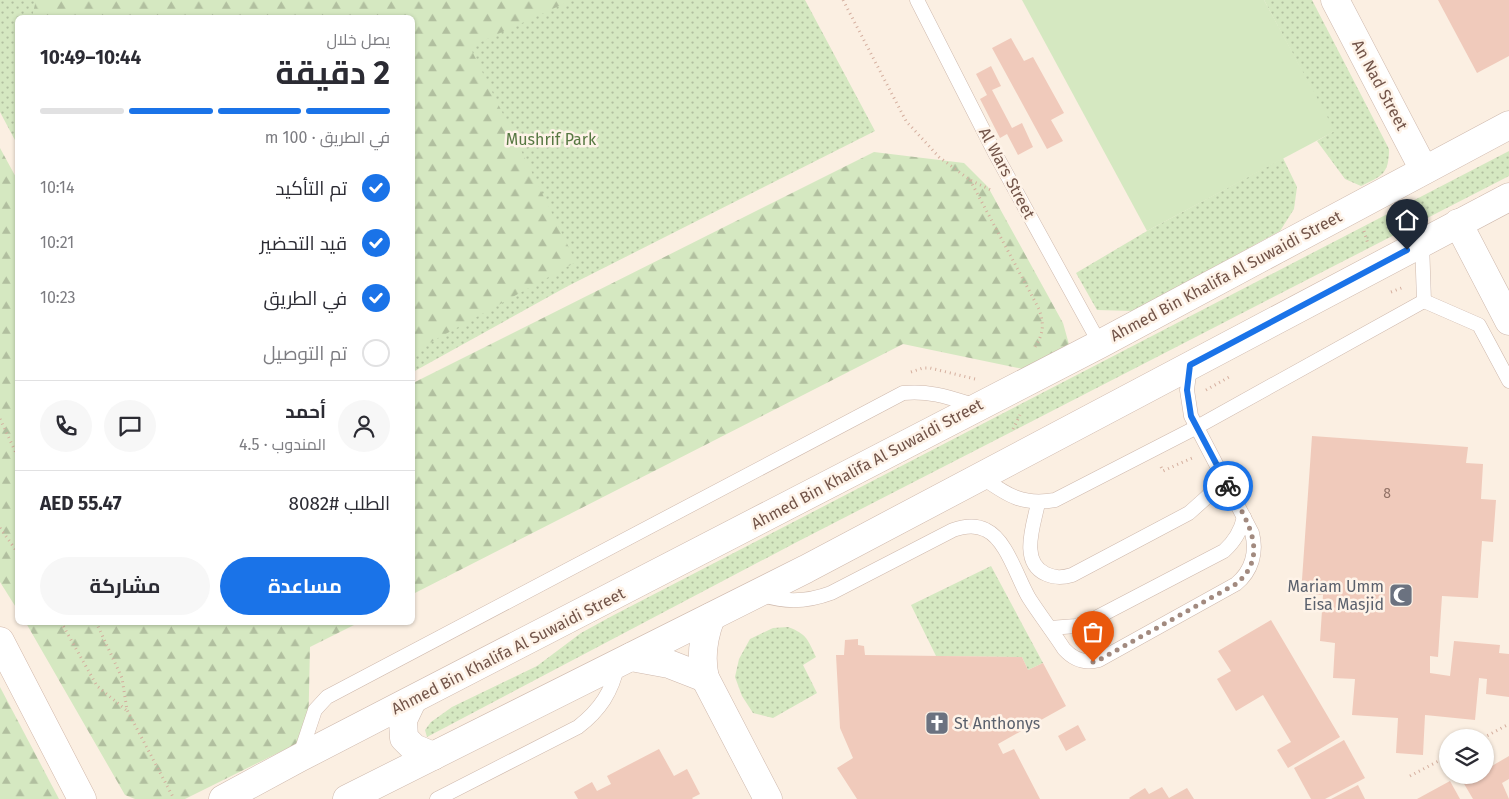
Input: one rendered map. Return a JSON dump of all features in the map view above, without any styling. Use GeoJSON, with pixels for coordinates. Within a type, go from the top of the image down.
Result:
{"type":"FeatureCollection","features":[{"type":"Feature","properties":{"kind":"street","name":"An Nad Street"},"geometry":{"type":"LineString","coordinates":[[1335,0],[1424,170]]}},
{"type":"Feature","properties":{"kind":"street","name":"Ahmed Bin Khalifa Al Suwaidi Street"},"geometry":{"type":"LineString","coordinates":[[223,799],[1100,344],[1509,125]]}},
{"type":"Feature","properties":{"kind":"street"},"geometry":{"type":"LineString","coordinates":[[347,799],[711,617],[1509,197]]}},
{"type":"Feature","properties":{"kind":"street"},"geometry":{"type":"LineString","coordinates":[[1458,223],[1495,318]]}},
{"type":"Feature","properties":{"kind":"street"},"geometry":{"type":"LineString","coordinates":[[711,617],[703,641],[702,666],[704,678],[768,799]]}},
{"type":"Feature","properties":{"kind":"street"},"geometry":{"type":"LineString","coordinates":[[0,641],[82,796]]}},
{"type":"Feature","properties":{"kind":"street"},"geometry":{"type":"LineString","coordinates":[[625,661],[669,664],[704,678]]}},
{"type":"Feature","properties":{"kind":"street"},"geometry":{"type":"LineString","coordinates":[[412,701],[403,720],[404,738],[414,748],[433,756]]}},
{"type":"Feature","properties":{"kind":"lane","name":"Al Wars Street"},"geometry":{"type":"LineString","coordinates":[[917,0],[996,155],[1100,344]]}},
{"type":"Feature","properties":{"kind":"lane"},"geometry":{"type":"LineString","coordinates":[[1422,242],[1424,301]]}},
{"type":"Feature","properties":{"kind":"lane"},"geometry":{"type":"LineString","coordinates":[[980,476],[1012,497],[1029,502],[1055,500],[1063,497],[1197,427],[1424,301],[1495,318],[1509,382]]}},
{"type":"Feature","properties":{"kind":"lane"},"geometry":{"type":"LineString","coordinates":[[757,593],[781,600],[794,601],[819,598],[831,594],[953,530],[969,526],[978,527],[987,530],[1001,543],[1028,596],[1071,656],[1079,660],[1093,662],[1099,660],[1236,584],[1243,579],[1248,571],[1254,552],[1255,543],[1252,533],[1197,427],[1188,403],[1187,378],[1190,365]]}},
{"type":"Feature","properties":{"kind":"lane"},"geometry":{"type":"LineString","coordinates":[[299,758],[315,710],[327,697],[902,393],[919,391],[978,406]]}},
{"type":"Feature","properties":{"kind":"lane"},"geometry":{"type":"LineString","coordinates":[[1038,502],[1030,544],[1030,555],[1034,565],[1042,572],[1051,577],[1062,578],[1072,575],[1189,513],[1208,496],[1221,474]]}},
{"type":"Feature","properties":{"kind":"lane"},"geometry":{"type":"LineString","coordinates":[[1050,628],[1076,626],[1088,622],[1224,550],[1238,536],[1244,517]]}},
{"type":"Feature","properties":{"kind":"lane"},"geometry":{"type":"LineString","coordinates":[[436,799],[578,727],[601,706],[625,661]]}},
{"type":"Feature","properties":{"kind":"path"},"geometry":{"type":"LineString","coordinates":[[843,0],[906,121],[939,157],[970,180],[1024,205]]}},
{"type":"Feature","properties":{"kind":"path"},"geometry":{"type":"LineString","coordinates":[[970,180],[1039,308],[1043,322],[1041,335],[1036,346],[1031,350]]}},
{"type":"Feature","properties":{"kind":"path"},"geometry":{"type":"LineString","coordinates":[[910,372],[930,368],[972,379],[980,378]]}},
{"type":"Feature","properties":{"kind":"path"},"geometry":{"type":"LineString","coordinates":[[1010,390],[1020,415],[1007,442],[1014,458]]}},
{"type":"Feature","properties":{"kind":"path"},"geometry":{"type":"LineString","coordinates":[[0,419],[15,451]]}},
{"type":"Feature","properties":{"kind":"path"},"geometry":{"type":"LineString","coordinates":[[0,528],[15,549]]}},
{"type":"Feature","properties":{"kind":"path"},"geometry":{"type":"LineString","coordinates":[[63,625],[97,686],[127,710]]}},
{"type":"Feature","properties":{"kind":"path"},"geometry":{"type":"LineString","coordinates":[[97,625],[122,678],[127,710],[174,799]]}},
{"type":"Feature","properties":{"kind":"path"},"geometry":{"type":"LineString","coordinates":[[1494,732],[1509,724]]}},
{"type":"Feature","properties":{"kind":"path"},"geometry":{"type":"LineString","coordinates":[[1410,776],[1439,761]]}},
{"type":"Feature","properties":{"kind":"green space","name":"Mushrif Park"},"geometry":{"type":"Polygon","coordinates":[[[0,0],[805,0],[875,131],[568,286],[415,371],[415,15],[15,15],[15,140],[0,112],[0,0]]]}},
{"type":"Feature","properties":{"kind":"green space"},"geometry":{"type":"Polygon","coordinates":[[[36,0],[572,0],[470,47],[576,262],[415,351],[415,15],[32,15],[36,0]]]}},
{"type":"Feature","properties":{"kind":"green space"},"geometry":{"type":"Polygon","coordinates":[[[1022,0],[1264,0],[1335,131],[1147,231],[1022,0]]]}},
{"type":"Feature","properties":{"kind":"green space"},"geometry":{"type":"Polygon","coordinates":[[[1264,0],[1312,0],[1389,149],[1386,169],[1374,180],[1361,186],[1345,179],[1317,141],[1334,131],[1264,0]]]}},
{"type":"Feature","properties":{"kind":"green space"},"geometry":{"type":"Polygon","coordinates":[[[0,148],[15,176],[15,606],[0,582],[0,148]]]}},
{"type":"Feature","properties":{"kind":"green space"},"geometry":{"type":"Polygon","coordinates":[[[1509,151],[1509,176],[795,543],[427,737],[425,730],[431,722],[452,707],[537,666],[581,633],[612,616],[1509,151]]]}},
{"type":"Feature","properties":{"kind":"green space"},"geometry":{"type":"Polygon","coordinates":[[[874,152],[964,163],[988,187],[1063,323],[1070,348],[1023,369],[903,344],[415,593],[415,382],[874,152]]]}},
{"type":"Feature","properties":{"kind":"green space"},"geometry":{"type":"Polygon","coordinates":[[[1283,158],[1297,187],[1294,209],[1280,231],[1133,311],[1097,310],[1076,273],[1147,231],[1283,158]]]}},
{"type":"Feature","properties":{"kind":"green space"},"geometry":{"type":"Polygon","coordinates":[[[991,566],[1043,663],[1028,670],[1022,657],[936,656],[911,605],[991,566]]]}},
{"type":"Feature","properties":{"kind":"green space"},"geometry":{"type":"Polygon","coordinates":[[[27,625],[354,625],[310,647],[308,738],[185,799],[135,799],[125,795],[27,625]]]}},
{"type":"Feature","properties":{"kind":"green space"},"geometry":{"type":"Polygon","coordinates":[[[788,627],[806,638],[816,657],[803,665],[817,693],[773,718],[753,713],[742,696],[735,677],[739,659],[750,639],[773,628],[788,627]]]}},
{"type":"Feature","properties":{"kind":"green space"},"geometry":{"type":"Polygon","coordinates":[[[0,687],[59,799],[0,799],[0,687]]]}},
{"type":"Feature","properties":{"kind":"building"},"geometry":{"type":"Polygon","coordinates":[[[1438,0],[1509,0],[1509,56],[1477,73],[1438,0]]]}},
{"type":"Feature","properties":{"kind":"building"},"geometry":{"type":"Polygon","coordinates":[[[1011,38],[1024,61],[1033,57],[1064,113],[1051,120],[1063,141],[1047,149],[992,48],[1011,38]]]}},
{"type":"Feature","properties":{"kind":"building"},"geometry":{"type":"Polygon","coordinates":[[[991,66],[1001,86],[992,90],[1012,128],[1022,123],[1033,147],[1018,155],[1007,134],[1000,138],[980,99],[987,95],[976,74],[991,66]]]}},
{"type":"Feature","properties":{"kind":"building","name":"Mariam Umm Eisa Masjid"},"geometry":{"type":"Polygon","coordinates":[[[1312,436],[1468,447],[1466,463],[1483,464],[1481,499],[1496,500],[1493,542],[1482,541],[1478,598],[1442,596],[1438,657],[1430,656],[1430,673],[1450,676],[1454,641],[1500,645],[1499,653],[1509,654],[1509,697],[1486,694],[1487,679],[1479,678],[1475,720],[1425,715],[1423,755],[1396,753],[1398,718],[1352,715],[1355,679],[1333,678],[1335,643],[1320,641],[1323,595],[1301,594],[1312,436]]]}},
{"type":"Feature","properties":{"kind":"building"},"geometry":{"type":"Polygon","coordinates":[[[1271,620],[1340,737],[1288,768],[1277,750],[1291,742],[1263,695],[1236,711],[1217,679],[1231,671],[1218,651],[1271,620]]]}},
{"type":"Feature","properties":{"kind":"building","name":"St Anthonys"},"geometry":{"type":"Polygon","coordinates":[[[858,639],[858,645],[864,646],[865,655],[1022,657],[1028,670],[1043,663],[1066,706],[998,744],[1003,754],[1014,749],[1040,799],[857,799],[837,768],[853,758],[840,728],[836,655],[844,655],[845,640],[858,639]]]}},
{"type":"Feature","properties":{"kind":"building"},"geometry":{"type":"Polygon","coordinates":[[[1078,725],[1086,740],[1066,751],[1058,736],[1078,725]]]}},
{"type":"Feature","properties":{"kind":"building"},"geometry":{"type":"Polygon","coordinates":[[[1344,740],[1365,778],[1325,799],[1311,799],[1294,768],[1344,740]]]}},
{"type":"Feature","properties":{"kind":"building"},"geometry":{"type":"Polygon","coordinates":[[[659,749],[674,776],[687,769],[700,794],[693,799],[578,799],[574,792],[592,782],[597,791],[611,784],[607,776],[659,749]]]}},
{"type":"Feature","properties":{"kind":"building"},"geometry":{"type":"Polygon","coordinates":[[[1509,756],[1509,779],[1502,783],[1509,799],[1473,799],[1464,784],[1494,784],[1494,765],[1509,756]]]}},
{"type":"Feature","properties":{"kind":"building"},"geometry":{"type":"Polygon","coordinates":[[[1444,784],[1452,784],[1460,799],[1417,799],[1444,784]]]}},
{"type":"Feature","properties":{"kind":"building"},"geometry":{"type":"Polygon","coordinates":[[[1358,785],[1365,799],[1331,799],[1358,785]]]}},
{"type":"Feature","properties":{"kind":"building"},"geometry":{"type":"Polygon","coordinates":[[[1162,787],[1169,798],[1187,788],[1194,799],[1129,798],[1145,788],[1149,794],[1162,787]]]}},
{"type":"Feature","properties":{"kind":"way so far"},"geometry":{"type":"LineString","coordinates":[[1093,662],[1243,579],[1252,562],[1255,543],[1252,533],[1228,486]]}},
{"type":"Feature","properties":{"kind":"place","name":"Mariam Umm Eisa Masjid"},"geometry":{"type":"Point","coordinates":[1401,595]}},
{"type":"Feature","properties":{"kind":"place","name":"St Anthonys"},"geometry":{"type":"Point","coordinates":[937,723]}},
{"type":"Feature","properties":{"kind":"route"},"geometry":{"type":"LineString","coordinates":[[1228,486],[1191,416],[1187,390],[1190,365],[1407,250]]}}]}
